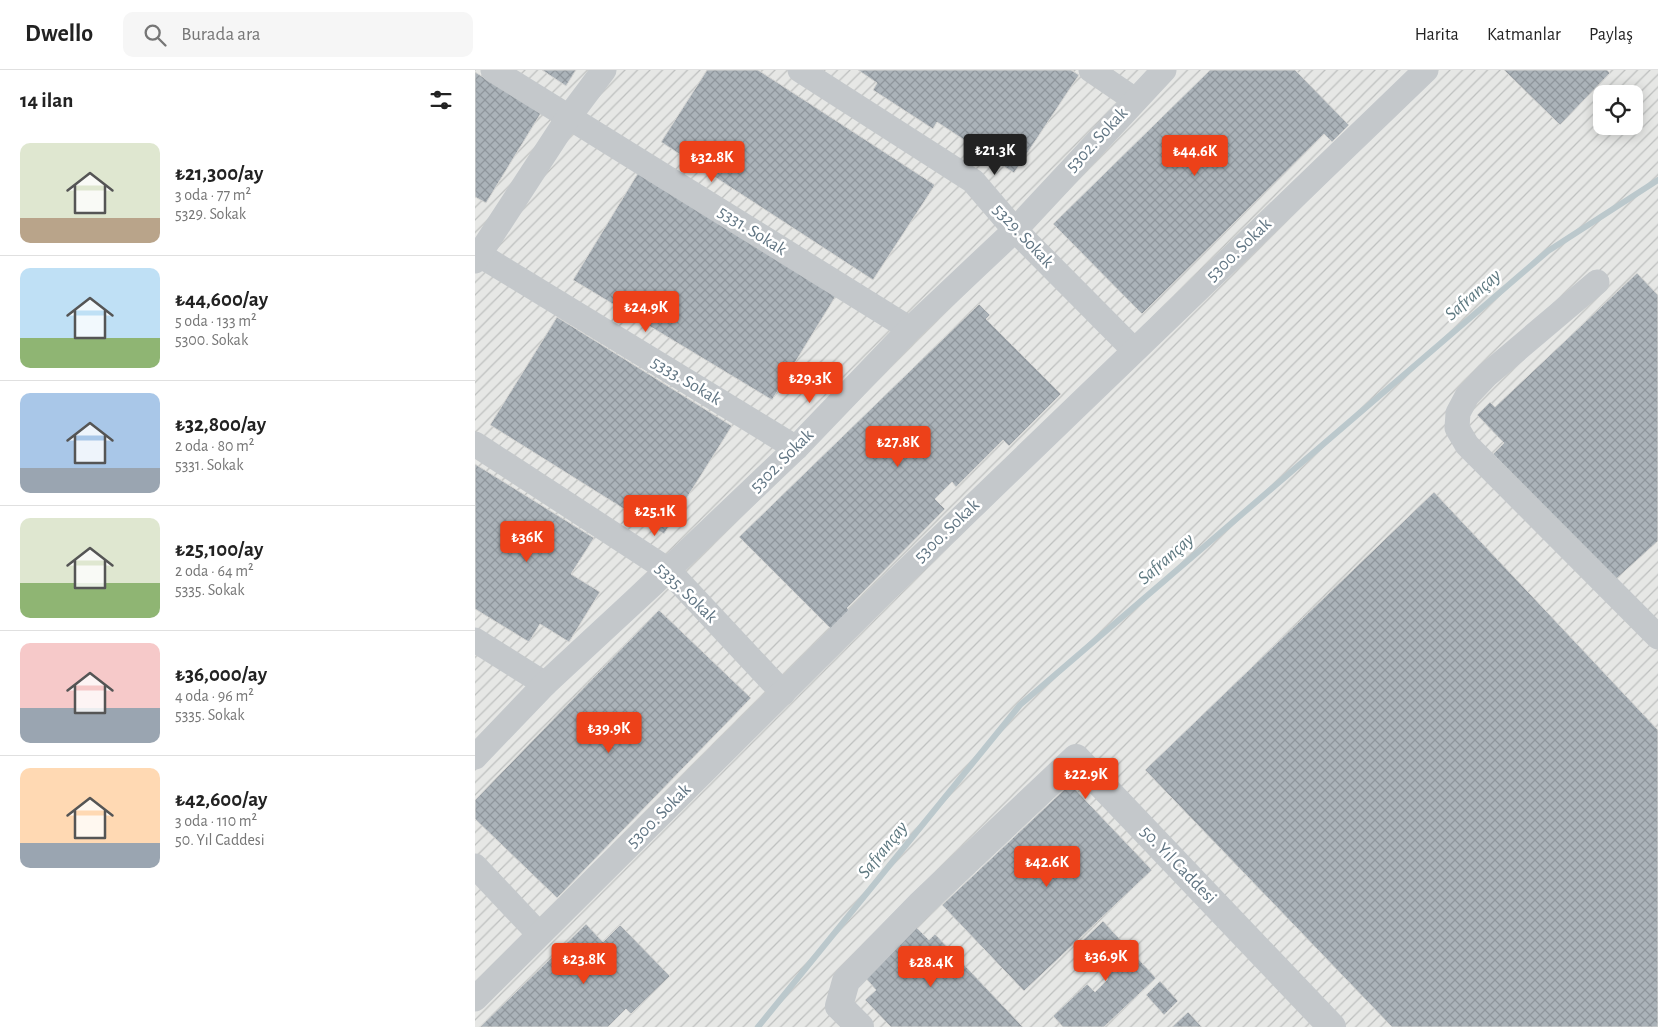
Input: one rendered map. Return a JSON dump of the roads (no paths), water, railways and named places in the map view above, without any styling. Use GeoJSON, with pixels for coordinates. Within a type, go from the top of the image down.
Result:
{"type":"FeatureCollection","features":[{"type":"Feature","properties":{"kind":"street","name":"5331. Sokak"},"geometry":{"type":"LineString","coordinates":[[493,70],[910,329]]}},
{"type":"Feature","properties":{"kind":"street"},"geometry":{"type":"LineString","coordinates":[[476,256],[569,118],[604,70]]}},
{"type":"Feature","properties":{"kind":"street","name":"5329. Sokak"},"geometry":{"type":"LineString","coordinates":[[800,70],[973,181],[1015,230],[1134,350]]}},
{"type":"Feature","properties":{"kind":"street"},"geometry":{"type":"LineString","coordinates":[[1091,70],[1135,100]]}},
{"type":"Feature","properties":{"kind":"street","name":"5302. Sokak"},"geometry":{"type":"LineString","coordinates":[[475,757],[545,684],[796,448],[910,329],[1015,230],[1164,70]]}},
{"type":"Feature","properties":{"kind":"street","name":"5300. Sokak"},"geometry":{"type":"LineString","coordinates":[[475,999],[882,594],[1418,73]]}},
{"type":"Feature","properties":{"kind":"street","name":"5333. Sokak"},"geometry":{"type":"LineString","coordinates":[[476,256],[796,448]]}},
{"type":"Feature","properties":{"kind":"street"},"geometry":{"type":"LineString","coordinates":[[1597,282],[1487,376],[1467,396],[1459,412],[1457,428],[1467,445],[1658,637]]}},
{"type":"Feature","properties":{"kind":"street","name":"5335. Sokak"},"geometry":{"type":"LineString","coordinates":[[475,444],[668,570],[783,693]]}},
{"type":"Feature","properties":{"kind":"street"},"geometry":{"type":"LineString","coordinates":[[475,640],[545,684]]}},
{"type":"Feature","properties":{"kind":"street","name":"50. Yıl Caddesi"},"geometry":{"type":"LineString","coordinates":[[861,1027],[839,1006],[846,981],[920,905],[1076,758],[1332,1027]]}},
{"type":"Feature","properties":{"kind":"street"},"geometry":{"type":"LineString","coordinates":[[475,866],[539,934]]}},
{"type":"Feature","properties":{"kind":"waterway","name":"Safrançay"},"geometry":{"type":"LineString","coordinates":[[758,1027],[1020,705],[1548,251],[1658,180]]}}]}
